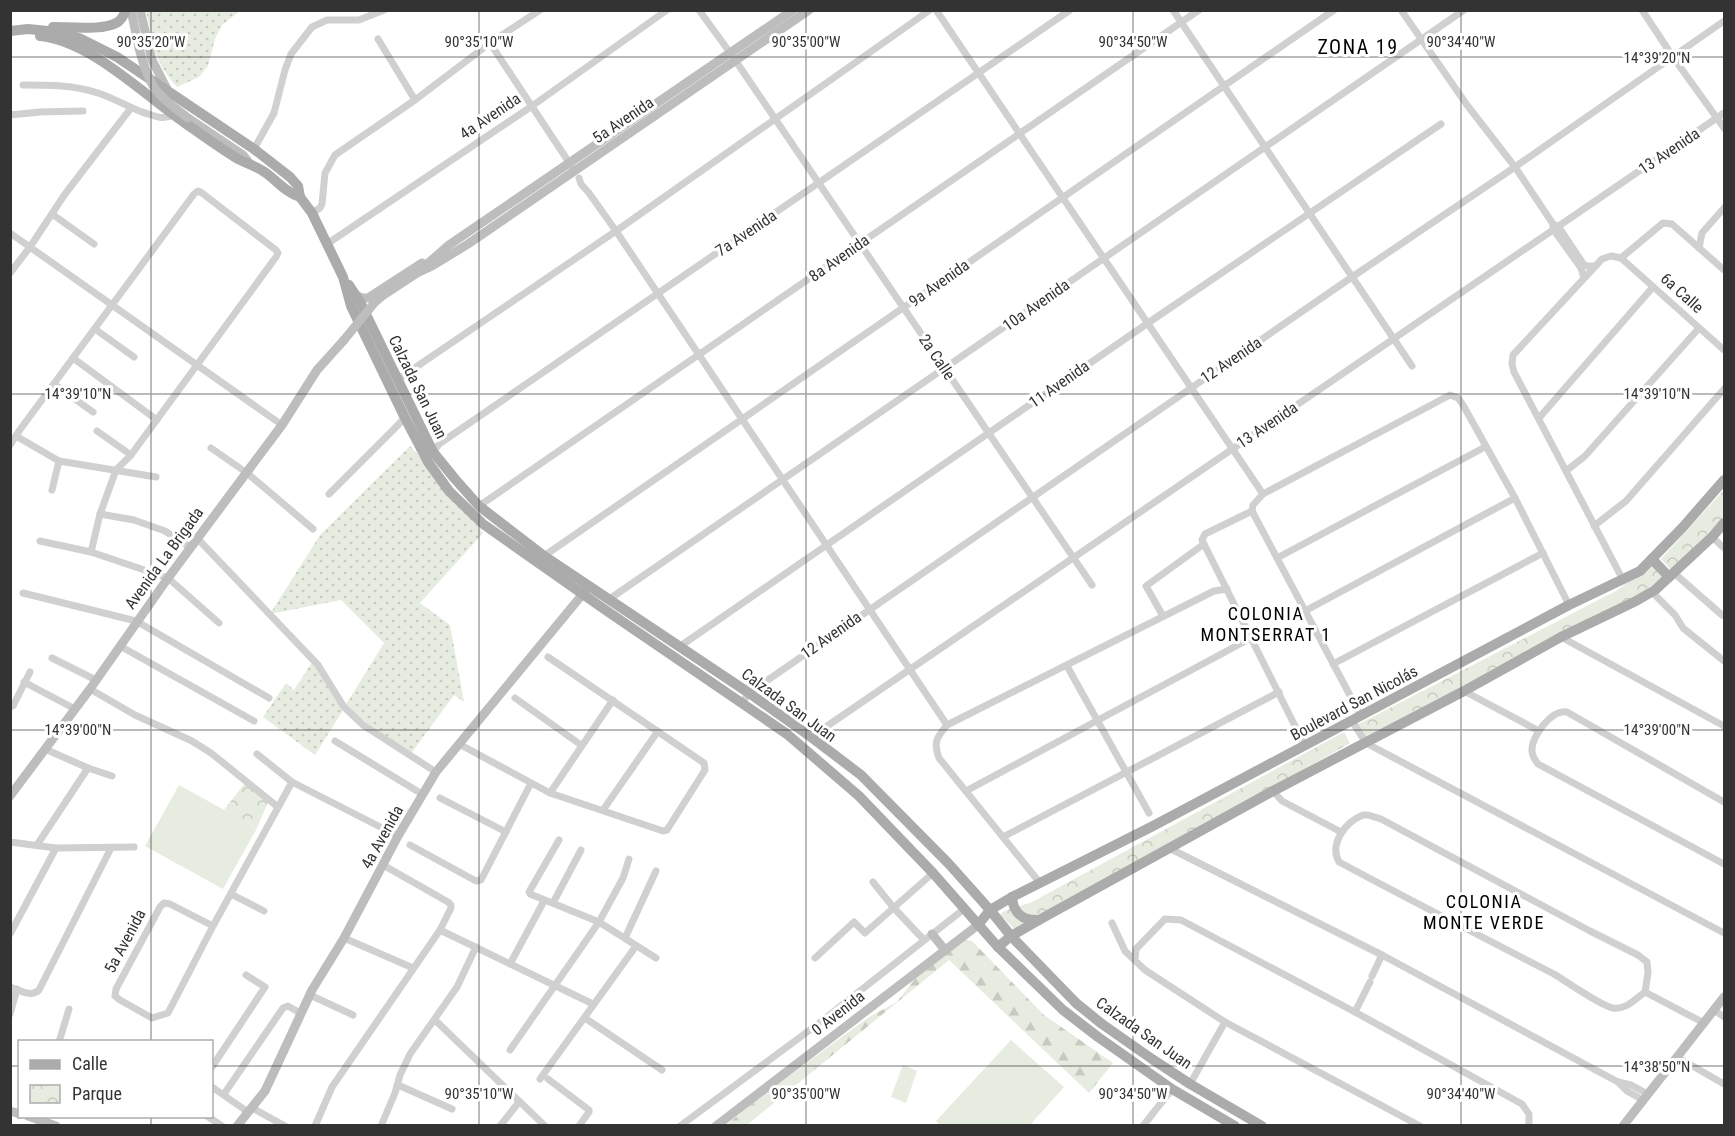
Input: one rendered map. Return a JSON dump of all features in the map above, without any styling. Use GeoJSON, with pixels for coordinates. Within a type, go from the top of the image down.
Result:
{"type":"FeatureCollection","features":[{"type":"Feature","properties":{"kind":"main road"},"geometry":{"type":"LineString","coordinates":[[10,31],[20,26],[111,25],[117,23],[128,10]]}},
{"type":"Feature","properties":{"kind":"main road"},"geometry":{"type":"LineString","coordinates":[[128,10],[146,74],[152,85],[167,102],[243,155],[250,164]]}},
{"type":"Feature","properties":{"kind":"main road"},"geometry":{"type":"LineString","coordinates":[[140,10],[152,60],[168,91]]}},
{"type":"Feature","properties":{"kind":"main road","name":"5a Avenida"},"geometry":{"type":"LineString","coordinates":[[733,58],[793,10]]}},
{"type":"Feature","properties":{"kind":"main road","name":"5a Avenida"},"geometry":{"type":"LineString","coordinates":[[344,340],[375,302],[452,249],[574,171],[733,58],[809,10]]}},
{"type":"Feature","properties":{"kind":"main road","name":"Calzada San Juan"},"geometry":{"type":"LineString","coordinates":[[10,31],[28,29],[57,32],[79,38],[117,57],[254,149],[290,177],[298,186],[300,197],[312,213],[343,277],[369,319],[431,457],[449,491],[483,524],[586,590]]}},
{"type":"Feature","properties":{"kind":"main road","name":"Calzada San Juan"},"geometry":{"type":"LineString","coordinates":[[10,31],[49,37],[75,46],[115,70],[171,113],[239,160],[274,179],[289,194],[300,197]]}},
{"type":"Feature","properties":{"kind":"main road"},"geometry":{"type":"LineString","coordinates":[[171,113],[182,101]]}},
{"type":"Feature","properties":{"kind":"main road","name":"5a Avenida"},"geometry":{"type":"LineString","coordinates":[[355,295],[368,298],[452,249]]}},
{"type":"Feature","properties":{"kind":"main road","name":"5a Avenida"},"geometry":{"type":"LineString","coordinates":[[369,319],[373,309],[389,294],[452,249]]}},
{"type":"Feature","properties":{"kind":"main road","name":"Calzada San Juan"},"geometry":{"type":"LineString","coordinates":[[343,277],[351,306],[405,418],[431,457],[479,506],[606,605],[745,698],[810,737],[861,776],[949,864],[1011,936],[1076,1004],[1190,1084],[1262,1125]]}},
{"type":"Feature","properties":{"kind":"main road","name":"Avenida La Brigada"},"geometry":{"type":"LineString","coordinates":[[10,796],[93,685],[136,621],[282,425],[317,370],[344,340]]}},
{"type":"Feature","properties":{"kind":"main road","name":"Boulevard San Nicolás"},"geometry":{"type":"LineString","coordinates":[[978,925],[990,910],[1012,897],[1153,826],[1569,605],[1640,571],[1725,480]]}},
{"type":"Feature","properties":{"kind":"main road"},"geometry":{"type":"LineString","coordinates":[[998,947],[1011,936],[1039,920],[1273,791],[1464,692],[1561,637],[1652,592],[1725,523]]}},
{"type":"Feature","properties":{"kind":"main road"},"geometry":{"type":"LineString","coordinates":[[1652,559],[1672,575]]}},
{"type":"Feature","properties":{"kind":"main road","name":"4a Avenida"},"geometry":{"type":"LineString","coordinates":[[237,1125],[265,1091],[312,990],[344,938],[398,836],[436,772],[586,590]]}},
{"type":"Feature","properties":{"kind":"main road","name":"Calzada San Juan"},"geometry":{"type":"LineString","coordinates":[[606,605],[626,611],[679,646],[745,698],[859,796],[933,873],[998,947],[1063,1010],[1172,1089],[1235,1125]]}},
{"type":"Feature","properties":{"kind":"main road"},"geometry":{"type":"LineString","coordinates":[[817,759],[826,757],[837,762],[849,773],[861,776]]}},
{"type":"Feature","properties":{"kind":"main road"},"geometry":{"type":"LineString","coordinates":[[1012,897],[1012,905],[1016,913],[1031,921],[1039,920]]}},
{"type":"Feature","properties":{"kind":"main road","name":"0 Avenida"},"geometry":{"type":"LineString","coordinates":[[716,1125],[978,925]]}},
{"type":"Feature","properties":{"kind":"main road"},"geometry":{"type":"LineString","coordinates":[[928,937],[945,950]]}},
{"type":"Feature","properties":{"kind":"main road"},"geometry":{"type":"LineString","coordinates":[[1623,1125],[1725,997]]}},
{"type":"Feature","properties":{"kind":"street"},"geometry":{"type":"LineString","coordinates":[[254,149],[274,112],[291,54],[312,27],[327,20],[359,20],[384,10]]}},
{"type":"Feature","properties":{"kind":"street"},"geometry":{"type":"LineString","coordinates":[[312,213],[322,204],[325,172],[336,154],[540,10]]}},
{"type":"Feature","properties":{"kind":"street","name":"4a Avenida"},"geometry":{"type":"LineString","coordinates":[[327,244],[532,106],[668,10]]}},
{"type":"Feature","properties":{"kind":"street","name":"2a Calle"},"geometry":{"type":"LineString","coordinates":[[699,10],[1092,585]]}},
{"type":"Feature","properties":{"kind":"street"},"geometry":{"type":"LineString","coordinates":[[397,380],[616,231],[930,10]]}},
{"type":"Feature","properties":{"kind":"street"},"geometry":{"type":"LineString","coordinates":[[936,10],[1263,494]]}},
{"type":"Feature","properties":{"kind":"street","name":"7a Avenida"},"geometry":{"type":"LineString","coordinates":[[431,457],[440,444],[1070,10]]}},
{"type":"Feature","properties":{"kind":"street"},"geometry":{"type":"LineString","coordinates":[[1173,10],[1412,366]]}},
{"type":"Feature","properties":{"kind":"street","name":"8a Avenida"},"geometry":{"type":"LineString","coordinates":[[479,506],[1199,10]]}},
{"type":"Feature","properties":{"kind":"street","name":"9a Avenida"},"geometry":{"type":"LineString","coordinates":[[544,556],[1334,10]]}},
{"type":"Feature","properties":{"kind":"street"},"geometry":{"type":"LineString","coordinates":[[1401,10],[1467,105],[1515,167],[1581,268],[1584,278]]}},
{"type":"Feature","properties":{"kind":"street","name":"10a Avenida"},"geometry":{"type":"LineString","coordinates":[[606,605],[944,368],[1464,10]]}},
{"type":"Feature","properties":{"kind":"street"},"geometry":{"type":"LineString","coordinates":[[1642,10],[1725,128]]}},
{"type":"Feature","properties":{"kind":"street","name":"12 Avenida"},"geometry":{"type":"LineString","coordinates":[[745,698],[870,608],[1725,21]]}},
{"type":"Feature","properties":{"kind":"street"},"geometry":{"type":"LineString","coordinates":[[378,39],[415,100]]}},
{"type":"Feature","properties":{"kind":"street"},"geometry":{"type":"LineString","coordinates":[[490,44],[574,171],[580,184],[590,193],[616,231],[947,725]]}},
{"type":"Feature","properties":{"kind":"street"},"geometry":{"type":"LineString","coordinates":[[23,85],[56,85],[85,89],[161,118],[171,113]]}},
{"type":"Feature","properties":{"kind":"street"},"geometry":{"type":"LineString","coordinates":[[10,273],[131,108]]}},
{"type":"Feature","properties":{"kind":"street"},"geometry":{"type":"LineString","coordinates":[[10,115],[83,111]]}},
{"type":"Feature","properties":{"kind":"street","name":"13 Avenida"},"geometry":{"type":"LineString","coordinates":[[810,737],[1725,113]]}},
{"type":"Feature","properties":{"kind":"street","name":"11 Avenida"},"geometry":{"type":"LineString","coordinates":[[679,646],[1441,124]]}},
{"type":"Feature","properties":{"kind":"street"},"geometry":{"type":"LineString","coordinates":[[11,444],[198,191],[276,250],[278,253],[157,420],[131,455],[116,470],[99,514],[91,552]]}},
{"type":"Feature","properties":{"kind":"street"},"geometry":{"type":"LineString","coordinates":[[1699,248],[1702,233],[1725,208]]}},
{"type":"Feature","properties":{"kind":"street"},"geometry":{"type":"LineString","coordinates":[[52,214],[94,244]]}},
{"type":"Feature","properties":{"kind":"street"},"geometry":{"type":"LineString","coordinates":[[1623,580],[1514,372],[1513,355],[1606,256],[1621,258],[1663,223],[1672,224],[1725,270]]}},
{"type":"Feature","properties":{"kind":"street"},"geometry":{"type":"LineString","coordinates":[[1555,227],[1584,265],[1595,266]]}},
{"type":"Feature","properties":{"kind":"street"},"geometry":{"type":"LineString","coordinates":[[10,233],[282,425]]}},
{"type":"Feature","properties":{"kind":"street","name":"6a Calle"},"geometry":{"type":"LineString","coordinates":[[1621,258],[1725,350]]}},
{"type":"Feature","properties":{"kind":"street"},"geometry":{"type":"LineString","coordinates":[[1539,418],[1653,287]]}},
{"type":"Feature","properties":{"kind":"street"},"geometry":{"type":"LineString","coordinates":[[1566,471],[1585,456],[1699,328]]}},
{"type":"Feature","properties":{"kind":"street"},"geometry":{"type":"LineString","coordinates":[[95,329],[134,357]]}},
{"type":"Feature","properties":{"kind":"street"},"geometry":{"type":"LineString","coordinates":[[73,358],[157,420]]}},
{"type":"Feature","properties":{"kind":"street"},"geometry":{"type":"LineString","coordinates":[[54,384],[93,412]]}},
{"type":"Feature","properties":{"kind":"street"},"geometry":{"type":"LineString","coordinates":[[1594,526],[1626,501],[1725,389]]}},
{"type":"Feature","properties":{"kind":"street"},"geometry":{"type":"LineString","coordinates":[[1569,605],[1515,498],[1463,405],[1458,398],[1450,395],[1263,494],[1253,506],[1252,511],[1333,664],[1366,742],[1725,933]]}},
{"type":"Feature","properties":{"kind":"street"},"geometry":{"type":"LineString","coordinates":[[329,495],[405,418]]}},
{"type":"Feature","properties":{"kind":"street"},"geometry":{"type":"LineString","coordinates":[[97,431],[131,455]]}},
{"type":"Feature","properties":{"kind":"street"},"geometry":{"type":"LineString","coordinates":[[16,436],[59,461],[156,477]]}},
{"type":"Feature","properties":{"kind":"street"},"geometry":{"type":"LineString","coordinates":[[1276,558],[1485,447]]}},
{"type":"Feature","properties":{"kind":"street"},"geometry":{"type":"LineString","coordinates":[[211,448],[247,473],[313,529]]}},
{"type":"Feature","properties":{"kind":"street"},"geometry":{"type":"LineString","coordinates":[[52,489],[59,461]]}},
{"type":"Feature","properties":{"kind":"street"},"geometry":{"type":"LineString","coordinates":[[1305,611],[1515,498]]}},
{"type":"Feature","properties":{"kind":"street"},"geometry":{"type":"LineString","coordinates":[[1252,511],[1204,534],[1202,540],[1305,746]]}},
{"type":"Feature","properties":{"kind":"street"},"geometry":{"type":"LineString","coordinates":[[99,514],[134,520],[165,531],[190,548]]}},
{"type":"Feature","properties":{"kind":"street"},"geometry":{"type":"LineString","coordinates":[[1712,537],[1725,548]]}},
{"type":"Feature","properties":{"kind":"street"},"geometry":{"type":"LineString","coordinates":[[197,538],[318,665],[344,707],[363,724],[436,772]]}},
{"type":"Feature","properties":{"kind":"street"},"geometry":{"type":"LineString","coordinates":[[39,541],[91,552],[168,578],[219,623]]}},
{"type":"Feature","properties":{"kind":"street"},"geometry":{"type":"LineString","coordinates":[[1163,616],[1146,586],[1204,544]]}},
{"type":"Feature","properties":{"kind":"street"},"geometry":{"type":"LineString","coordinates":[[1333,664],[1543,553]]}},
{"type":"Feature","properties":{"kind":"street"},"geometry":{"type":"LineString","coordinates":[[1672,575],[1722,615]]}},
{"type":"Feature","properties":{"kind":"street"},"geometry":{"type":"LineString","coordinates":[[1040,883],[939,758],[936,743],[940,734],[947,725],[1214,591],[1227,589]]}},
{"type":"Feature","properties":{"kind":"street"},"geometry":{"type":"LineString","coordinates":[[23,592],[136,621],[269,698]]}},
{"type":"Feature","properties":{"kind":"street"},"geometry":{"type":"LineString","coordinates":[[1652,592],[1683,628],[1725,661]]}},
{"type":"Feature","properties":{"kind":"street"},"geometry":{"type":"LineString","coordinates":[[1561,637],[1725,726]]}},
{"type":"Feature","properties":{"kind":"street"},"geometry":{"type":"LineString","coordinates":[[966,791],[1251,638]]}},
{"type":"Feature","properties":{"kind":"street"},"geometry":{"type":"LineString","coordinates":[[120,646],[254,721]]}},
{"type":"Feature","properties":{"kind":"street"},"geometry":{"type":"LineString","coordinates":[[459,744],[550,793],[667,830],[705,770],[704,763],[548,657]]}},
{"type":"Feature","properties":{"kind":"street"},"geometry":{"type":"LineString","coordinates":[[52,658],[135,715],[192,741],[211,753],[278,807]]}},
{"type":"Feature","properties":{"kind":"street"},"geometry":{"type":"LineString","coordinates":[[1067,666],[1149,813]]}},
{"type":"Feature","properties":{"kind":"street"},"geometry":{"type":"LineString","coordinates":[[12,706],[30,672]]}},
{"type":"Feature","properties":{"kind":"street"},"geometry":{"type":"LineString","coordinates":[[24,682],[75,709]]}},
{"type":"Feature","properties":{"kind":"street"},"geometry":{"type":"LineString","coordinates":[[1003,837],[1279,692]]}},
{"type":"Feature","properties":{"kind":"street"},"geometry":{"type":"LineString","coordinates":[[1464,692],[1539,731]]}},
{"type":"Feature","properties":{"kind":"street"},"geometry":{"type":"LineString","coordinates":[[515,698],[581,745]]}},
{"type":"Feature","properties":{"kind":"street"},"geometry":{"type":"LineString","coordinates":[[550,793],[613,700]]}},
{"type":"Feature","properties":{"kind":"street"},"geometry":{"type":"LineString","coordinates":[[1725,802],[1568,712],[1560,711],[1552,716],[1539,731],[1533,743],[1533,757],[1538,764],[1725,864]]}},
{"type":"Feature","properties":{"kind":"street"},"geometry":{"type":"LineString","coordinates":[[603,810],[658,731]]}},
{"type":"Feature","properties":{"kind":"street"},"geometry":{"type":"LineString","coordinates":[[335,741],[422,794]]}},
{"type":"Feature","properties":{"kind":"street"},"geometry":{"type":"LineString","coordinates":[[45,749],[112,776]]}},
{"type":"Feature","properties":{"kind":"street"},"geometry":{"type":"LineString","coordinates":[[257,754],[292,782],[398,836]]}},
{"type":"Feature","properties":{"kind":"street"},"geometry":{"type":"LineString","coordinates":[[37,845],[88,768]]}},
{"type":"Feature","properties":{"kind":"street"},"geometry":{"type":"LineString","coordinates":[[213,926],[292,782]]}},
{"type":"Feature","properties":{"kind":"street"},"geometry":{"type":"LineString","coordinates":[[410,845],[481,880],[531,783]]}},
{"type":"Feature","properties":{"kind":"street"},"geometry":{"type":"LineString","coordinates":[[1273,791],[1282,801],[1341,832]]}},
{"type":"Feature","properties":{"kind":"street"},"geometry":{"type":"LineString","coordinates":[[440,798],[506,832]]}},
{"type":"Feature","properties":{"kind":"street"},"geometry":{"type":"LineString","coordinates":[[1363,815],[1381,819],[1638,955],[1647,962],[1645,992],[1620,1009],[1610,1007],[1485,938],[1339,862],[1335,856],[1335,849],[1341,832],[1363,815]]}},
{"type":"Feature","properties":{"kind":"street"},"geometry":{"type":"LineString","coordinates":[[559,840],[529,892],[530,894],[599,922],[656,958]]}},
{"type":"Feature","properties":{"kind":"street"},"geometry":{"type":"LineString","coordinates":[[10,842],[56,848],[134,847]]}},
{"type":"Feature","properties":{"kind":"street"},"geometry":{"type":"LineString","coordinates":[[10,934],[56,848]]}},
{"type":"Feature","properties":{"kind":"street"},"geometry":{"type":"LineString","coordinates":[[10,1014],[14,988],[32,994],[39,990],[111,848]]}},
{"type":"Feature","properties":{"kind":"street"},"geometry":{"type":"LineString","coordinates":[[1169,848],[1382,955],[1618,1082],[1631,1085],[1645,1097]]}},
{"type":"Feature","properties":{"kind":"street"},"geometry":{"type":"LineString","coordinates":[[553,903],[581,850]]}},
{"type":"Feature","properties":{"kind":"street"},"geometry":{"type":"LineString","coordinates":[[510,1050],[599,922],[623,878],[629,860]]}},
{"type":"Feature","properties":{"kind":"street"},"geometry":{"type":"LineString","coordinates":[[315,1125],[332,1087],[440,930],[451,908],[448,902],[383,866]]}},
{"type":"Feature","properties":{"kind":"street"},"geometry":{"type":"LineString","coordinates":[[624,938],[656,871]]}},
{"type":"Feature","properties":{"kind":"street"},"geometry":{"type":"LineString","coordinates":[[815,958],[854,922],[865,933],[933,873]]}},
{"type":"Feature","properties":{"kind":"street"},"geometry":{"type":"LineString","coordinates":[[873,882],[893,907],[928,937]]}},
{"type":"Feature","properties":{"kind":"street"},"geometry":{"type":"LineString","coordinates":[[231,894],[264,911]]}},
{"type":"Feature","properties":{"kind":"street"},"geometry":{"type":"LineString","coordinates":[[510,964],[544,901]]}},
{"type":"Feature","properties":{"kind":"street","name":"5a Avenida"},"geometry":{"type":"LineString","coordinates":[[164,903],[213,926],[168,1013],[152,1018],[115,996],[116,989],[164,903]]}},
{"type":"Feature","properties":{"kind":"street"},"geometry":{"type":"LineString","coordinates":[[680,1125],[818,1024],[964,909]]}},
{"type":"Feature","properties":{"kind":"street"},"geometry":{"type":"LineString","coordinates":[[1135,959],[1136,949],[1165,919],[1181,920],[1522,1104],[1529,1114],[1529,1125]]}},
{"type":"Feature","properties":{"kind":"street"},"geometry":{"type":"LineString","coordinates":[[1112,923],[1125,951],[1145,970],[1225,1022],[1416,1125]]}},
{"type":"Feature","properties":{"kind":"street"},"geometry":{"type":"LineString","coordinates":[[440,930],[593,1004]]}},
{"type":"Feature","properties":{"kind":"street"},"geometry":{"type":"LineString","coordinates":[[344,938],[413,968]]}},
{"type":"Feature","properties":{"kind":"street"},"geometry":{"type":"LineString","coordinates":[[540,1079],[636,946]]}},
{"type":"Feature","properties":{"kind":"street"},"geometry":{"type":"LineString","coordinates":[[381,1125],[410,1054],[457,987],[476,947]]}},
{"type":"Feature","properties":{"kind":"street"},"geometry":{"type":"LineString","coordinates":[[1355,1012],[1382,955]]}},
{"type":"Feature","properties":{"kind":"street"},"geometry":{"type":"LineString","coordinates":[[213,1065],[265,987],[246,975]]}},
{"type":"Feature","properties":{"kind":"street"},"geometry":{"type":"LineString","coordinates":[[1645,992],[1704,1023]]}},
{"type":"Feature","properties":{"kind":"street"},"geometry":{"type":"LineString","coordinates":[[310,995],[353,1015]]}},
{"type":"Feature","properties":{"kind":"street"},"geometry":{"type":"LineString","coordinates":[[224,1094],[285,1006],[300,1013]]}},
{"type":"Feature","properties":{"kind":"street"},"geometry":{"type":"LineString","coordinates":[[59,1040],[69,1009]]}},
{"type":"Feature","properties":{"kind":"street"},"geometry":{"type":"LineString","coordinates":[[1714,1010],[1725,1017]]}},
{"type":"Feature","properties":{"kind":"street"},"geometry":{"type":"LineString","coordinates":[[585,1018],[662,1070]]}},
{"type":"Feature","properties":{"kind":"street"},"geometry":{"type":"LineString","coordinates":[[435,1020],[545,1125]]}},
{"type":"Feature","properties":{"kind":"street"},"geometry":{"type":"LineString","coordinates":[[1190,1084],[1225,1022]]}},
{"type":"Feature","properties":{"kind":"street"},"geometry":{"type":"LineString","coordinates":[[1677,1057],[1725,1084]]}},
{"type":"Feature","properties":{"kind":"street"},"geometry":{"type":"LineString","coordinates":[[548,1079],[589,1110],[579,1125]]}},
{"type":"Feature","properties":{"kind":"street"},"geometry":{"type":"LineString","coordinates":[[398,1085],[452,1109]]}},
{"type":"Feature","properties":{"kind":"street"},"geometry":{"type":"LineString","coordinates":[[213,1088],[250,1110],[285,1125]]}},
{"type":"Feature","properties":{"kind":"street"},"geometry":{"type":"LineString","coordinates":[[1143,1125],[1172,1089]]}},
{"type":"Feature","properties":{"kind":"street"},"geometry":{"type":"LineString","coordinates":[[500,1125],[519,1102]]}},
{"type":"Feature","properties":{"kind":"green space"},"geometry":{"type":"Polygon","coordinates":[[[146,11],[240,11],[222,25],[215,39],[208,66],[199,77],[177,87],[158,60],[146,11]]]}},
{"type":"Feature","properties":{"kind":"green space"},"geometry":{"type":"Polygon","coordinates":[[[410,446],[483,533],[420,603],[450,625],[464,702],[454,695],[410,755],[345,707],[315,755],[263,717],[286,683],[294,690],[313,661],[345,706],[384,643],[341,600],[270,614],[320,535],[410,446]]]}},
{"type":"Feature","properties":{"kind":"green space"},"geometry":{"type":"Polygon","coordinates":[[[1724,490],[1724,517],[1671,570],[1661,559],[1724,490]]]}},
{"type":"Feature","properties":{"kind":"green space"},"geometry":{"type":"Polygon","coordinates":[[[1652,565],[1662,578],[1641,593],[1361,740],[1353,727],[1616,591],[1652,565]]]}},
{"type":"Feature","properties":{"kind":"green space"},"geometry":{"type":"Polygon","coordinates":[[[1606,596],[1612,607],[1576,626],[1570,615],[1606,596]]]}},
{"type":"Feature","properties":{"kind":"green space"},"geometry":{"type":"Polygon","coordinates":[[[1344,732],[1350,743],[1018,932],[1000,915],[1004,911],[1032,902],[1344,732]]]}},
{"type":"Feature","properties":{"kind":"green space"},"geometry":{"type":"Polygon","coordinates":[[[245,783],[268,802],[257,828],[224,810],[245,783]]]}},
{"type":"Feature","properties":{"kind":"green space"},"geometry":{"type":"Polygon","coordinates":[[[179,785],[257,828],[223,889],[145,846],[179,785]]]}},
{"type":"Feature","properties":{"kind":"green space"},"geometry":{"type":"Polygon","coordinates":[[[1239,792],[1244,801],[1221,813],[1216,804],[1239,792]]]}},
{"type":"Feature","properties":{"kind":"green space"},"geometry":{"type":"Polygon","coordinates":[[[966,940],[972,941],[1044,1015],[1113,1063],[1089,1093],[949,960],[747,1125],[725,1126],[755,1101],[869,1017],[897,1002],[914,980],[966,940]]]}},
{"type":"Feature","properties":{"kind":"green space"},"geometry":{"type":"Polygon","coordinates":[[[1011,1040],[1064,1087],[1030,1125],[940,1125],[936,1121],[1011,1040]]]}},
{"type":"Feature","properties":{"kind":"green space"},"geometry":{"type":"Polygon","coordinates":[[[903,1065],[917,1071],[906,1103],[891,1097],[903,1065]]]}},
{"type":"Feature","properties":{"kind":"district","name":"ZONA 19"},"geometry":{"type":"Point","coordinates":[1358,47]}},
{"type":"Feature","properties":{"kind":"district","name":"COLONIA MONTSERRAT 1"},"geometry":{"type":"Point","coordinates":[1266,623]}},
{"type":"Feature","properties":{"kind":"district","name":"COLONIA MONTE VERDE"},"geometry":{"type":"Point","coordinates":[1484,911]}}]}
